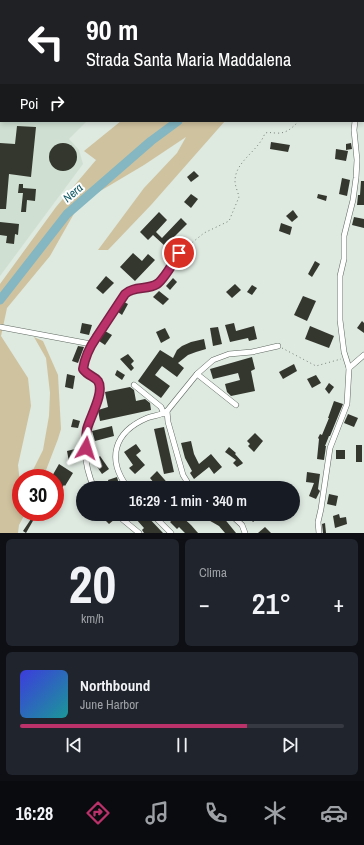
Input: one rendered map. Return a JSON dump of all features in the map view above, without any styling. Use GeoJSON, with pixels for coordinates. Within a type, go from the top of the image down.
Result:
{"type":"FeatureCollection","features":[{"type":"Feature","properties":{"kind":"street"},"geometry":{"type":"LineString","coordinates":[[319,533],[318,522],[330,448],[347,404],[349,368],[340,320],[340,276],[344,259],[344,236],[353,200],[356,178],[357,160],[354,130],[355,122]]}},
{"type":"Feature","properties":{"kind":"street"},"geometry":{"type":"LineString","coordinates":[[91,481],[85,462],[87,430],[91,415],[97,402],[100,387],[95,378],[87,374],[83,369],[91,344],[128,290],[150,287],[158,283],[179,253]]}},
{"type":"Feature","properties":{"kind":"street"},"geometry":{"type":"LineString","coordinates":[[0,327],[91,344]]}},
{"type":"Feature","properties":{"kind":"street"},"geometry":{"type":"LineString","coordinates":[[123,481],[116,467],[116,454],[120,441],[126,431],[136,423],[149,417],[165,413],[198,374],[213,360],[228,354],[252,352],[278,346]]}},
{"type":"Feature","properties":{"kind":"street"},"geometry":{"type":"LineString","coordinates":[[349,368],[364,355]]}},
{"type":"Feature","properties":{"kind":"street"},"geometry":{"type":"LineString","coordinates":[[198,374],[236,405]]}},
{"type":"Feature","properties":{"kind":"street"},"geometry":{"type":"LineString","coordinates":[[134,385],[161,407],[165,413],[183,475],[187,481]]}},
{"type":"Feature","properties":{"kind":"street"},"geometry":{"type":"LineString","coordinates":[[124,521],[139,533]]}},
{"type":"Feature","properties":{"kind":"street"},"geometry":{"type":"LineString","coordinates":[[159,521],[171,533]]}},
{"type":"Feature","properties":{"kind":"street"},"geometry":{"type":"LineString","coordinates":[[238,521],[242,525],[245,533]]}},
{"type":"Feature","properties":{"kind":"path"},"geometry":{"type":"LineString","coordinates":[[179,253],[204,233],[229,221],[239,197],[235,182],[239,168],[263,140],[266,133],[282,133],[289,131],[298,122]]}},
{"type":"Feature","properties":{"kind":"path"},"geometry":{"type":"LineString","coordinates":[[278,346],[316,366],[346,357]]}},
{"type":"Feature","properties":{"kind":"shaded area"},"geometry":{"type":"Polygon","coordinates":[[[0,122],[86,122],[69,139],[79,150],[83,164],[0,276],[0,122]]]}},
{"type":"Feature","properties":{"kind":"shaded area"},"geometry":{"type":"Polygon","coordinates":[[[120,122],[224,122],[151,205],[108,250],[98,250],[144,188],[177,153],[186,137],[144,165],[80,203],[50,256],[7,308],[1,336],[28,378],[31,406],[18,465],[18,469],[12,469],[12,521],[21,521],[18,533],[0,533],[0,284],[56,207],[96,160],[84,151],[120,122]]]}},
{"type":"Feature","properties":{"kind":"shaded area"},"geometry":{"type":"Polygon","coordinates":[[[34,337],[43,341],[58,375],[61,429],[46,469],[34,469],[43,450],[49,416],[50,393],[46,358],[34,337]]]}},
{"type":"Feature","properties":{"kind":"building"},"geometry":{"type":"Polygon","coordinates":[[[17,126],[36,127],[31,177],[9,174],[6,209],[0,209],[0,143],[15,144],[17,126]]]}},
{"type":"Feature","properties":{"kind":"building"},"geometry":{"type":"Polygon","coordinates":[[[271,142],[290,145],[288,152],[270,149],[271,142]]]}},
{"type":"Feature","properties":{"kind":"building"},"geometry":{"type":"Polygon","coordinates":[[[63,143],[73,147],[77,157],[73,167],[63,171],[53,167],[49,157],[53,147],[63,143]]]}},
{"type":"Feature","properties":{"kind":"building"},"geometry":{"type":"Polygon","coordinates":[[[351,143],[352,149],[346,150],[346,144],[351,143]]]}},
{"type":"Feature","properties":{"kind":"building"},"geometry":{"type":"Polygon","coordinates":[[[336,149],[348,151],[346,161],[335,159],[336,149]]]}},
{"type":"Feature","properties":{"kind":"building"},"geometry":{"type":"Polygon","coordinates":[[[194,171],[199,176],[191,182],[187,177],[194,171]]]}},
{"type":"Feature","properties":{"kind":"building"},"geometry":{"type":"Polygon","coordinates":[[[342,178],[350,180],[347,196],[339,194],[342,178]]]}},
{"type":"Feature","properties":{"kind":"building"},"geometry":{"type":"Polygon","coordinates":[[[361,181],[364,181],[364,205],[357,205],[358,195],[360,195],[361,181]]]}},
{"type":"Feature","properties":{"kind":"building"},"geometry":{"type":"Polygon","coordinates":[[[19,184],[23,184],[23,188],[36,189],[35,201],[27,200],[26,212],[21,212],[23,193],[18,193],[19,184]]]}},
{"type":"Feature","properties":{"kind":"building"},"geometry":{"type":"Polygon","coordinates":[[[191,194],[198,199],[191,208],[184,202],[191,194]]]}},
{"type":"Feature","properties":{"kind":"building"},"geometry":{"type":"Polygon","coordinates":[[[318,194],[327,196],[326,201],[317,198],[318,194]]]}},
{"type":"Feature","properties":{"kind":"building"},"geometry":{"type":"Polygon","coordinates":[[[293,210],[298,217],[292,222],[286,216],[293,210]]]}},
{"type":"Feature","properties":{"kind":"building"},"geometry":{"type":"Polygon","coordinates":[[[159,212],[167,220],[156,232],[162,238],[181,218],[187,224],[165,246],[153,235],[148,240],[140,232],[159,212]]]}},
{"type":"Feature","properties":{"kind":"building"},"geometry":{"type":"Polygon","coordinates":[[[354,217],[364,219],[364,228],[352,225],[354,217]]]}},
{"type":"Feature","properties":{"kind":"building"},"geometry":{"type":"Polygon","coordinates":[[[0,222],[19,224],[18,235],[15,234],[14,244],[6,243],[7,236],[0,235],[0,222]]]}},
{"type":"Feature","properties":{"kind":"building"},"geometry":{"type":"Polygon","coordinates":[[[281,223],[292,227],[290,235],[279,231],[281,223]]]}},
{"type":"Feature","properties":{"kind":"building"},"geometry":{"type":"Polygon","coordinates":[[[133,253],[142,261],[148,254],[155,260],[135,281],[120,267],[133,253]]]}},
{"type":"Feature","properties":{"kind":"building"},"geometry":{"type":"Polygon","coordinates":[[[315,261],[320,264],[312,277],[308,274],[315,261]]]}},
{"type":"Feature","properties":{"kind":"building"},"geometry":{"type":"Polygon","coordinates":[[[106,276],[114,283],[103,294],[96,288],[106,276]]]}},
{"type":"Feature","properties":{"kind":"building"},"geometry":{"type":"Polygon","coordinates":[[[173,278],[177,282],[170,290],[166,286],[173,278]]]}},
{"type":"Feature","properties":{"kind":"building"},"geometry":{"type":"Polygon","coordinates":[[[235,284],[241,290],[232,298],[226,292],[235,284]]]}},
{"type":"Feature","properties":{"kind":"building"},"geometry":{"type":"Polygon","coordinates":[[[252,285],[257,288],[252,295],[247,292],[252,285]]]}},
{"type":"Feature","properties":{"kind":"building"},"geometry":{"type":"Polygon","coordinates":[[[159,291],[169,299],[163,305],[153,297],[159,291]]]}},
{"type":"Feature","properties":{"kind":"building"},"geometry":{"type":"Polygon","coordinates":[[[303,296],[316,301],[307,321],[294,315],[303,296]]]}},
{"type":"Feature","properties":{"kind":"building"},"geometry":{"type":"Polygon","coordinates":[[[124,302],[128,304],[122,315],[118,312],[124,302]]]}},
{"type":"Feature","properties":{"kind":"building"},"geometry":{"type":"Polygon","coordinates":[[[362,321],[364,323],[364,333],[357,328],[362,321]]]}},
{"type":"Feature","properties":{"kind":"building"},"geometry":{"type":"Polygon","coordinates":[[[82,323],[92,325],[89,335],[80,333],[82,323]]]}},
{"type":"Feature","properties":{"kind":"building"},"geometry":{"type":"Polygon","coordinates":[[[234,323],[236,331],[254,326],[257,339],[249,341],[248,338],[230,342],[225,325],[234,323]]]}},
{"type":"Feature","properties":{"kind":"building"},"geometry":{"type":"Polygon","coordinates":[[[310,326],[334,336],[329,348],[305,339],[310,326]]]}},
{"type":"Feature","properties":{"kind":"building"},"geometry":{"type":"Polygon","coordinates":[[[218,327],[222,344],[213,346],[210,328],[218,327]]]}},
{"type":"Feature","properties":{"kind":"building"},"geometry":{"type":"Polygon","coordinates":[[[165,328],[170,338],[161,343],[156,332],[165,328]]]}},
{"type":"Feature","properties":{"kind":"building"},"geometry":{"type":"Polygon","coordinates":[[[105,331],[112,335],[105,345],[99,341],[105,331]]]}},
{"type":"Feature","properties":{"kind":"building"},"geometry":{"type":"Polygon","coordinates":[[[204,339],[206,349],[188,355],[178,363],[184,368],[177,377],[162,366],[155,375],[170,386],[161,398],[138,381],[160,350],[173,358],[177,350],[182,346],[204,339]]]}},
{"type":"Feature","properties":{"kind":"building"},"geometry":{"type":"Polygon","coordinates":[[[78,346],[84,347],[78,363],[72,361],[78,346]]]}},
{"type":"Feature","properties":{"kind":"building"},"geometry":{"type":"Polygon","coordinates":[[[128,354],[134,361],[131,364],[134,368],[131,371],[120,359],[128,354]]]}},
{"type":"Feature","properties":{"kind":"building"},"geometry":{"type":"Polygon","coordinates":[[[252,357],[255,369],[251,371],[255,391],[231,396],[227,392],[225,384],[240,380],[238,373],[213,379],[210,369],[252,357]]]}},
{"type":"Feature","properties":{"kind":"building"},"geometry":{"type":"Polygon","coordinates":[[[294,364],[297,371],[283,379],[279,372],[294,364]]]}},
{"type":"Feature","properties":{"kind":"building"},"geometry":{"type":"Polygon","coordinates":[[[117,370],[125,375],[122,380],[115,375],[117,370]]]}},
{"type":"Feature","properties":{"kind":"building"},"geometry":{"type":"Polygon","coordinates":[[[67,374],[75,376],[73,389],[65,387],[67,374]]]}},
{"type":"Feature","properties":{"kind":"building"},"geometry":{"type":"Polygon","coordinates":[[[316,375],[321,383],[312,388],[307,379],[316,375]]]}},
{"type":"Feature","properties":{"kind":"building"},"geometry":{"type":"Polygon","coordinates":[[[329,383],[334,387],[329,394],[325,389],[329,383]]]}},
{"type":"Feature","properties":{"kind":"building"},"geometry":{"type":"Polygon","coordinates":[[[130,387],[134,390],[136,401],[145,399],[150,403],[151,410],[100,421],[98,410],[108,407],[105,392],[130,387]]]}},
{"type":"Feature","properties":{"kind":"building"},"geometry":{"type":"Polygon","coordinates":[[[334,401],[343,404],[325,446],[324,460],[317,459],[318,438],[320,434],[322,435],[334,401]]]}},
{"type":"Feature","properties":{"kind":"building"},"geometry":{"type":"Polygon","coordinates":[[[348,414],[358,418],[354,427],[344,423],[348,414]]]}},
{"type":"Feature","properties":{"kind":"building"},"geometry":{"type":"Polygon","coordinates":[[[73,419],[80,421],[78,428],[71,427],[73,419]]]}},
{"type":"Feature","properties":{"kind":"building"},"geometry":{"type":"Polygon","coordinates":[[[112,426],[114,436],[95,441],[92,431],[112,426]]]}},
{"type":"Feature","properties":{"kind":"building"},"geometry":{"type":"Polygon","coordinates":[[[164,427],[174,472],[164,474],[154,429],[164,427]]]}},
{"type":"Feature","properties":{"kind":"building"},"geometry":{"type":"Polygon","coordinates":[[[255,433],[263,441],[254,452],[248,446],[250,444],[247,441],[255,433]]]}},
{"type":"Feature","properties":{"kind":"building"},"geometry":{"type":"Polygon","coordinates":[[[191,441],[194,454],[199,464],[211,454],[222,467],[214,474],[209,467],[194,479],[190,473],[192,471],[185,458],[181,443],[191,441]]]}},
{"type":"Feature","properties":{"kind":"building"},"geometry":{"type":"Polygon","coordinates":[[[136,444],[141,451],[136,455],[145,465],[135,474],[129,468],[133,465],[124,452],[136,444]]]}},
{"type":"Feature","properties":{"kind":"building"},"geometry":{"type":"Polygon","coordinates":[[[356,445],[362,445],[362,462],[356,462],[356,445]]]}},
{"type":"Feature","properties":{"kind":"building"},"geometry":{"type":"Polygon","coordinates":[[[229,447],[236,453],[235,454],[243,463],[237,467],[233,463],[236,460],[225,452],[229,447]]]}},
{"type":"Feature","properties":{"kind":"building"},"geometry":{"type":"Polygon","coordinates":[[[79,448],[81,460],[69,462],[67,451],[79,448]]]}},
{"type":"Feature","properties":{"kind":"building"},"geometry":{"type":"Polygon","coordinates":[[[336,450],[345,450],[345,459],[336,459],[336,450]]]}},
{"type":"Feature","properties":{"kind":"building"},"geometry":{"type":"Polygon","coordinates":[[[100,456],[109,469],[102,474],[93,461],[100,456]]]}},
{"type":"Feature","properties":{"kind":"building"},"geometry":{"type":"Polygon","coordinates":[[[59,464],[73,473],[65,486],[64,469],[56,469],[59,464]]]}},
{"type":"Feature","properties":{"kind":"building"},"geometry":{"type":"Polygon","coordinates":[[[157,471],[166,481],[152,481],[150,478],[157,471]]]}},
{"type":"Feature","properties":{"kind":"building"},"geometry":{"type":"Polygon","coordinates":[[[307,472],[320,474],[318,489],[320,491],[316,499],[309,496],[314,483],[306,482],[307,472]]]}},
{"type":"Feature","properties":{"kind":"building"},"geometry":{"type":"Polygon","coordinates":[[[117,477],[118,481],[108,481],[117,477]]]}},
{"type":"Feature","properties":{"kind":"building"},"geometry":{"type":"Polygon","coordinates":[[[329,494],[338,496],[336,506],[327,504],[329,494]]]}},
{"type":"Feature","properties":{"kind":"building"},"geometry":{"type":"Polygon","coordinates":[[[339,514],[340,518],[346,517],[347,524],[335,528],[333,516],[339,514]]]}},
{"type":"Feature","properties":{"kind":"building"},"geometry":{"type":"Polygon","coordinates":[[[30,521],[33,521],[26,533],[23,531],[30,521]]]}},
{"type":"Feature","properties":{"kind":"building"},"geometry":{"type":"Polygon","coordinates":[[[138,521],[152,521],[163,533],[144,533],[142,530],[144,528],[138,521]]]}},
{"type":"Feature","properties":{"kind":"building"},"geometry":{"type":"Polygon","coordinates":[[[187,521],[198,533],[185,533],[179,527],[177,529],[170,522],[187,521]]]}},
{"type":"Feature","properties":{"kind":"building"},"geometry":{"type":"Polygon","coordinates":[[[210,521],[226,521],[236,533],[225,533],[219,526],[210,521]]]}},
{"type":"Feature","properties":{"kind":"building"},"geometry":{"type":"Polygon","coordinates":[[[325,523],[326,533],[323,533],[322,524],[325,523]]]}},
{"type":"Feature","properties":{"kind":"building"},"geometry":{"type":"Polygon","coordinates":[[[265,527],[271,533],[258,533],[265,527]]]}},
{"type":"Feature","properties":{"kind":"waterway","name":"Nera"},"geometry":{"type":"LineString","coordinates":[[0,300],[67,214],[151,141],[177,122]]}},
{"type":"Feature","properties":{"kind":"route"},"geometry":{"type":"LineString","coordinates":[[86,448],[87,430],[91,415],[97,402],[100,387],[95,378],[87,374],[83,369],[91,344],[94,342],[128,290],[150,287],[158,283],[179,253]]}}]}
